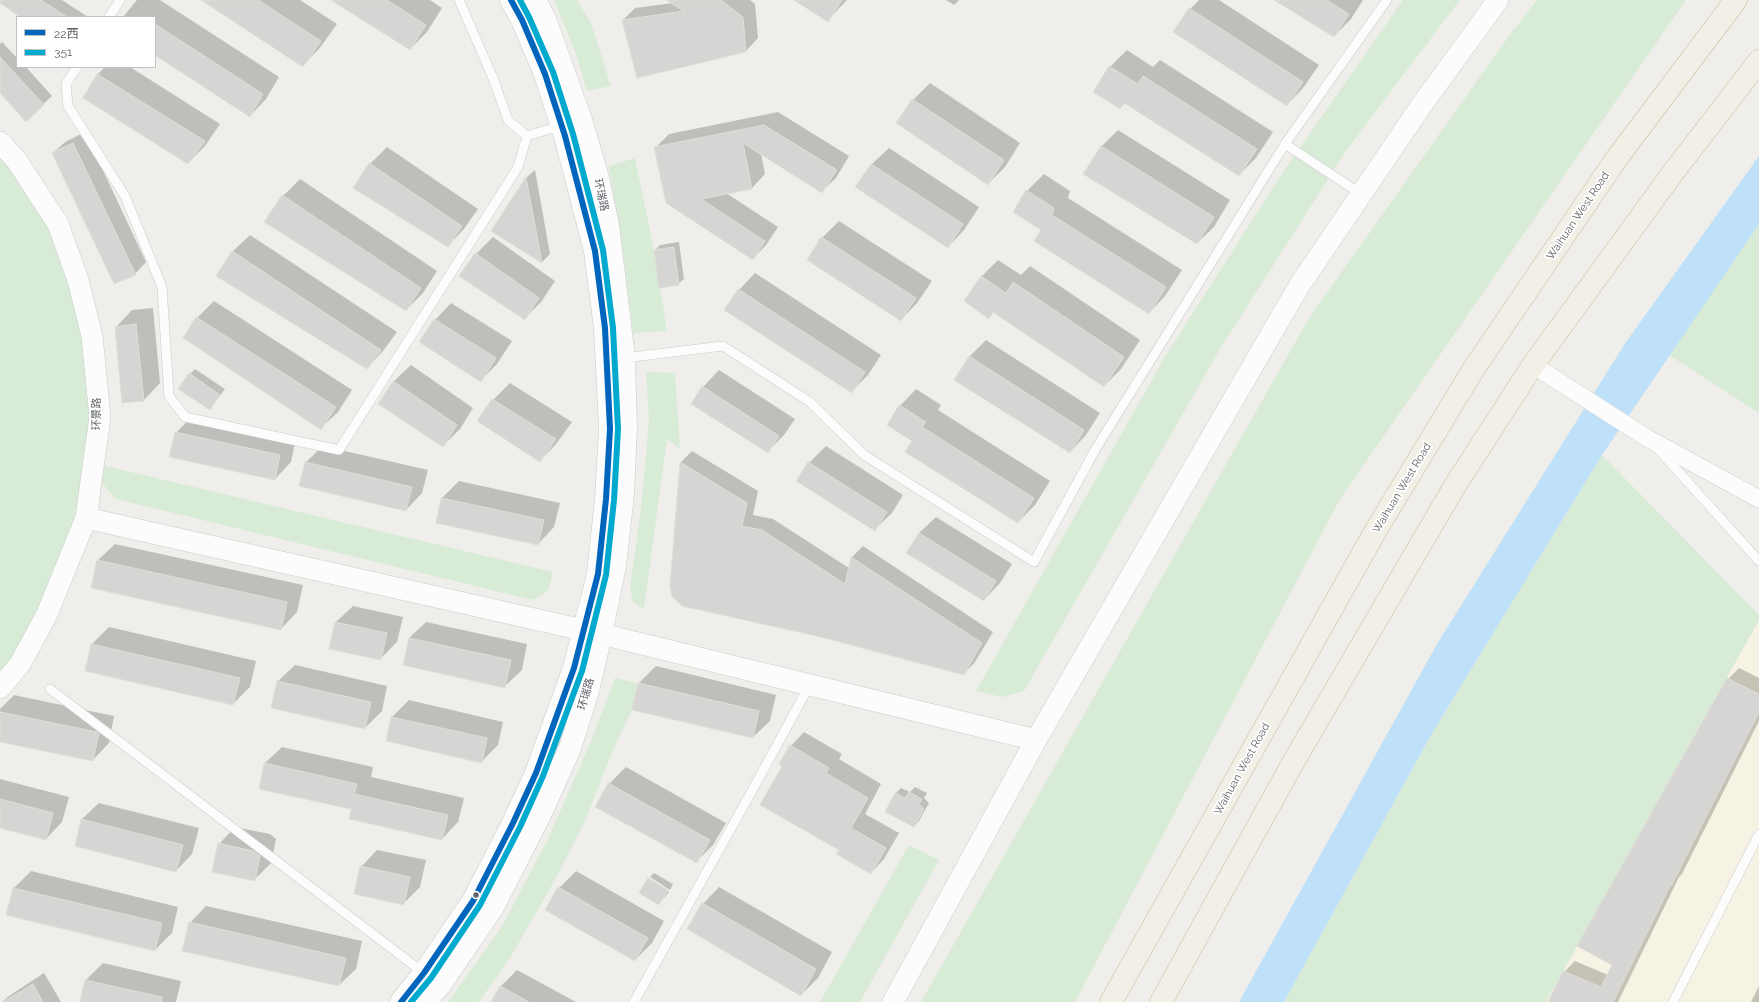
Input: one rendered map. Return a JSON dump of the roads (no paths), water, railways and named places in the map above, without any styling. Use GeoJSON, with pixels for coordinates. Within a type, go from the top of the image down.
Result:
{"type":"FeatureCollection","features":[{"type":"Feature","properties":{"kind":"highway","name":"Waihuan West Road"},"geometry":{"type":"LineString","coordinates":[[1111,1002],[1376,530],[1473,370],[1617,158],[1736,0]]}},
{"type":"Feature","properties":{"kind":"highway"},"geometry":{"type":"LineString","coordinates":[[1161,1002],[1295,759],[1456,484],[1533,365],[1672,174],[1759,61]]}},
{"type":"Feature","properties":{"kind":"main road","name":"环瑞路"},"geometry":{"type":"LineString","coordinates":[[511,0],[545,74],[597,174],[608,225],[624,358],[626,428],[623,494],[615,566],[592,632]]}},
{"type":"Feature","properties":{"kind":"main road","name":"环瑞路"},"geometry":{"type":"LineString","coordinates":[[401,1002],[432,979],[493,907],[541,813],[570,748],[588,691],[592,632],[606,499],[610,429],[605,328],[595,251],[571,122],[545,19],[536,0]]}},
{"type":"Feature","properties":{"kind":"main road","name":"环瑞路"},"geometry":{"type":"LineString","coordinates":[[424,1002],[432,979]]}},
{"type":"Feature","properties":{"kind":"street"},"geometry":{"type":"LineString","coordinates":[[893,1002],[1036,740],[1299,286],[1421,106],[1498,0]]}},
{"type":"Feature","properties":{"kind":"street","name":"环景路"},"geometry":{"type":"LineString","coordinates":[[0,142],[17,161],[58,224],[78,280],[92,336],[100,417],[86,518],[48,614],[20,664],[0,688]]}},
{"type":"Feature","properties":{"kind":"street"},"geometry":{"type":"LineString","coordinates":[[1533,365],[1647,438],[1759,499]]}},
{"type":"Feature","properties":{"kind":"street"},"geometry":{"type":"LineString","coordinates":[[86,518],[592,632],[1036,740]]}},
{"type":"Feature","properties":{"kind":"lane"},"geometry":{"type":"LineString","coordinates":[[110,16],[120,0]]}},
{"type":"Feature","properties":{"kind":"lane"},"geometry":{"type":"LineString","coordinates":[[459,0],[493,78],[508,120],[528,136]]}},
{"type":"Feature","properties":{"kind":"lane"},"geometry":{"type":"LineString","coordinates":[[624,358],[723,346],[810,402],[864,455],[1034,562],[1095,450],[1285,144],[1387,0]]}},
{"type":"Feature","properties":{"kind":"lane"},"geometry":{"type":"LineString","coordinates":[[76,68],[66,84],[68,106],[125,196],[162,287],[169,396],[185,417],[339,450],[518,167],[528,136]]}},
{"type":"Feature","properties":{"kind":"lane"},"geometry":{"type":"LineString","coordinates":[[528,136],[571,122]]}},
{"type":"Feature","properties":{"kind":"lane"},"geometry":{"type":"LineString","coordinates":[[1285,144],[1361,194]]}},
{"type":"Feature","properties":{"kind":"lane"},"geometry":{"type":"LineString","coordinates":[[1647,438],[1759,561]]}},
{"type":"Feature","properties":{"kind":"lane"},"geometry":{"type":"LineString","coordinates":[[634,1002],[809,686]]}},
{"type":"Feature","properties":{"kind":"lane"},"geometry":{"type":"LineString","coordinates":[[50,690],[432,979]]}},
{"type":"Feature","properties":{"kind":"lane"},"geometry":{"type":"LineString","coordinates":[[1673,1002],[1759,834]]}},
{"type":"Feature","properties":{"kind":"water"},"geometry":{"type":"Polygon","coordinates":[[[1759,156],[1759,224],[1602,455],[1431,735],[1284,1002],[1239,1002],[1437,644],[1626,342],[1759,156]]]}}]}
